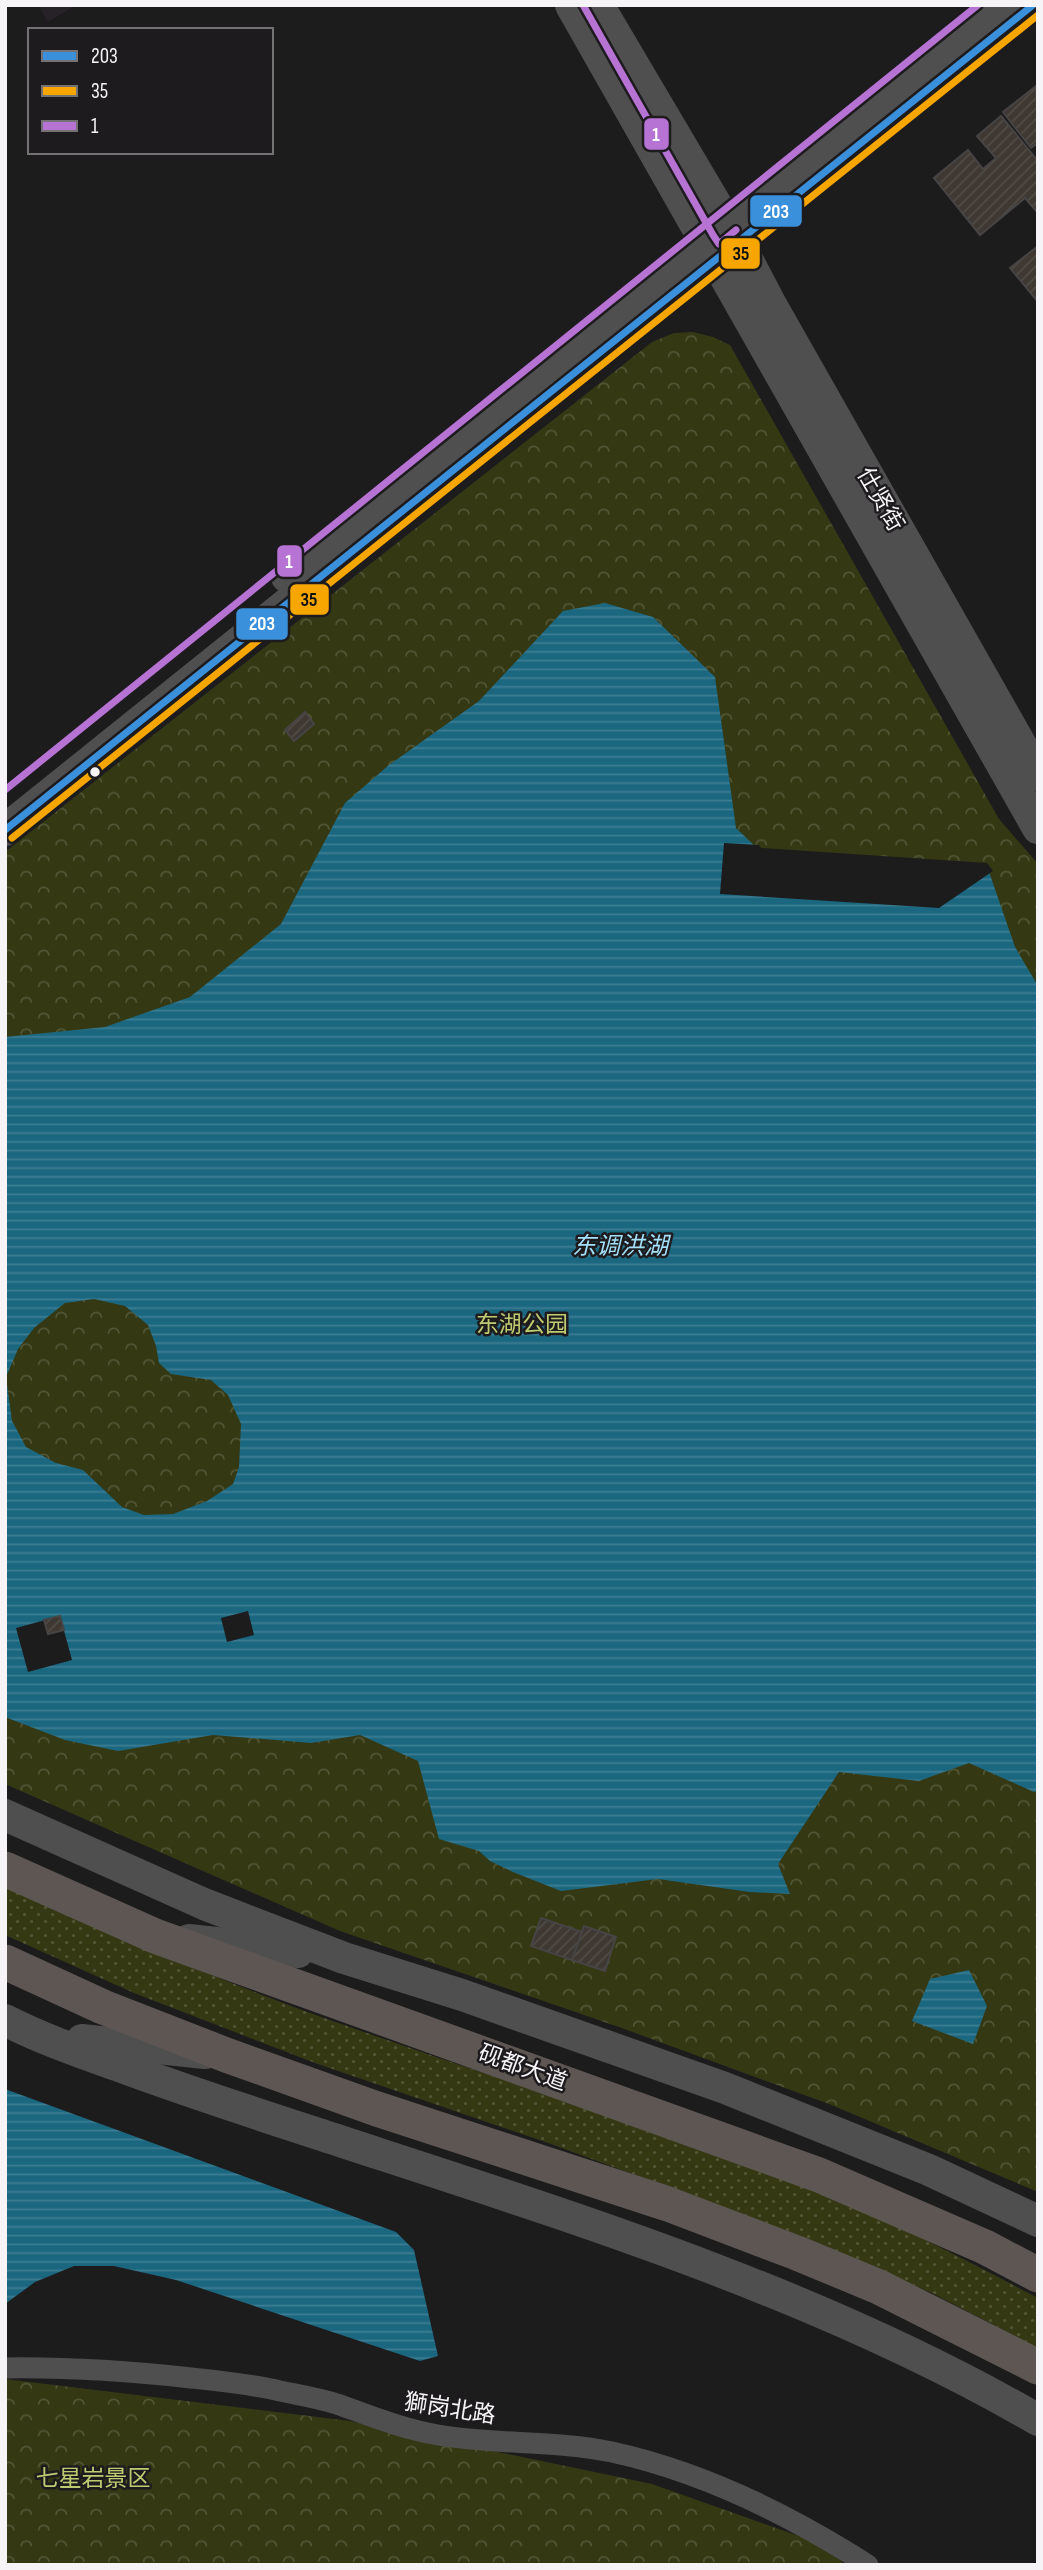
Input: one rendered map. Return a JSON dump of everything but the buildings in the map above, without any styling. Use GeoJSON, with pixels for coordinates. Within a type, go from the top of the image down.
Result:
{"type":"FeatureCollection","features":[{"type":"Feature","properties":{"kind":"main road","name":"砚都大道"},"geometry":{"type":"LineString","coordinates":[[5,1869],[155,1936],[819,2175],[985,2247],[1038,2275]]}},
{"type":"Feature","properties":{"kind":"main road"},"geometry":{"type":"LineString","coordinates":[[5,1962],[103,2007],[226,2055],[377,2109],[668,2204],[797,2253],[879,2287],[1038,2367]]}},
{"type":"Feature","properties":{"kind":"street"},"geometry":{"type":"LineString","coordinates":[[571,5],[721,241]]}},
{"type":"Feature","properties":{"kind":"street"},"geometry":{"type":"LineString","coordinates":[[598,5],[721,241],[1038,828]]}},
{"type":"Feature","properties":{"kind":"street"},"geometry":{"type":"LineString","coordinates":[[5,830],[721,241],[995,5]]}},
{"type":"Feature","properties":{"kind":"street"},"geometry":{"type":"LineString","coordinates":[[5,804],[721,241],[1033,5]]}},
{"type":"Feature","properties":{"kind":"street","name":"仕贤街"},"geometry":{"type":"LineString","coordinates":[[721,241],[771,305],[1038,775]]}},
{"type":"Feature","properties":{"kind":"street"},"geometry":{"type":"LineString","coordinates":[[5,1815],[204,1904],[344,1958],[462,1995],[725,2088],[916,2165],[1038,2221]]}},
{"type":"Feature","properties":{"kind":"street"},"geometry":{"type":"LineString","coordinates":[[155,1936],[344,1958]]}},
{"type":"Feature","properties":{"kind":"street"},"geometry":{"type":"LineString","coordinates":[[5,2020],[36,2036],[190,2092],[565,2216],[696,2264],[857,2329],[936,2366],[1038,2420]]}},
{"type":"Feature","properties":{"kind":"street"},"geometry":{"type":"LineString","coordinates":[[36,2036],[226,2055]]}},
{"type":"Feature","properties":{"kind":"street","name":"獅岗北路"},"geometry":{"type":"LineString","coordinates":[[5,2368],[71,2367],[217,2381],[276,2390],[335,2404],[389,2424],[437,2435],[494,2442],[545,2443],[612,2452],[694,2476],[745,2497],[830,2540],[868,2565]]}},
{"type":"Feature","properties":{"kind":"shaded area"},"geometry":{"type":"Polygon","coordinates":[[[38,5],[76,5],[48,22],[38,5]]]}},
{"type":"Feature","properties":{"kind":"green space","name":"东调洪湖"},"geometry":{"type":"Polygon","coordinates":[[[693,332],[730,345],[999,819],[1038,864],[1038,2192],[829,2104],[619,2027],[340,1931],[5,1784],[5,852],[652,342],[674,333],[693,332]]]}},
{"type":"Feature","properties":{"kind":"green space"},"geometry":{"type":"Polygon","coordinates":[[[5,1884],[247,1989],[703,2149],[880,2219],[1038,2298],[1038,2348],[934,2294],[814,2241],[551,2144],[315,2063],[134,1993],[5,1935],[5,1884]]]}},
{"type":"Feature","properties":{"kind":"green space","name":"七星岩景区"},"geometry":{"type":"Polygon","coordinates":[[[5,2379],[350,2421],[652,2484],[824,2545],[845,2565],[5,2565],[5,2379]]]}},
{"type":"Feature","properties":{"kind":"water","name":"东调洪湖"},"geometry":{"type":"Polygon","coordinates":[[[605,603],[653,617],[715,677],[736,828],[760,851],[987,866],[1015,947],[1038,986],[1038,1790],[1034,1792],[969,1763],[919,1781],[839,1772],[778,1864],[790,1894],[750,1892],[658,1879],[561,1891],[490,1861],[479,1851],[439,1839],[418,1761],[360,1735],[311,1743],[213,1735],[118,1751],[65,1740],[5,1717],[5,1037],[105,1027],[190,997],[281,924],[345,803],[389,765],[479,701],[563,611],[605,603]],[[94,1299],[65,1303],[34,1328],[18,1349],[6,1377],[12,1421],[26,1447],[56,1463],[83,1470],[122,1507],[144,1515],[173,1514],[207,1501],[233,1484],[239,1467],[241,1424],[228,1395],[211,1380],[171,1374],[159,1363],[148,1325],[125,1306],[94,1299]]]}},
{"type":"Feature","properties":{"kind":"water"},"geometry":{"type":"Polygon","coordinates":[[[969,1970],[987,2006],[973,2044],[912,2021],[930,1979],[969,1970]]]}},
{"type":"Feature","properties":{"kind":"water"},"geometry":{"type":"Polygon","coordinates":[[[5,2089],[396,2232],[414,2250],[438,2356],[420,2361],[176,2280],[114,2266],[74,2266],[35,2282],[5,2304],[5,2089]]]}},
{"type":"Feature","properties":{"kind":"pier"},"geometry":{"type":"Polygon","coordinates":[[[724,843],[759,845],[761,848],[987,863],[993,871],[939,908],[720,894],[724,843]]]}},
{"type":"Feature","properties":{"kind":"pier"},"geometry":{"type":"Polygon","coordinates":[[[248,1611],[254,1635],[227,1642],[221,1618],[248,1611]]]}},
{"type":"Feature","properties":{"kind":"pier"},"geometry":{"type":"Polygon","coordinates":[[[60,1616],[72,1660],[28,1672],[16,1628],[60,1616]]]}},
{"type":"Feature","properties":{"kind":"transit line","name":"1"},"geometry":{"type":"LineString","coordinates":[[583,5],[719,244],[736,230]]}},
{"type":"Feature","properties":{"kind":"transit line","name":"1"},"geometry":{"type":"LineString","coordinates":[[5,790],[978,5]]}},
{"type":"Feature","properties":{"kind":"transit line","name":"203"},"geometry":{"type":"LineString","coordinates":[[5,830],[1033,5]]}},
{"type":"Feature","properties":{"kind":"transit line","name":"35"},"geometry":{"type":"LineString","coordinates":[[12,838],[1038,15]]}},
{"type":"Feature","properties":{"kind":"park label","name":"东湖公园"},"geometry":{"type":"Point","coordinates":[522,1324]}}]}
